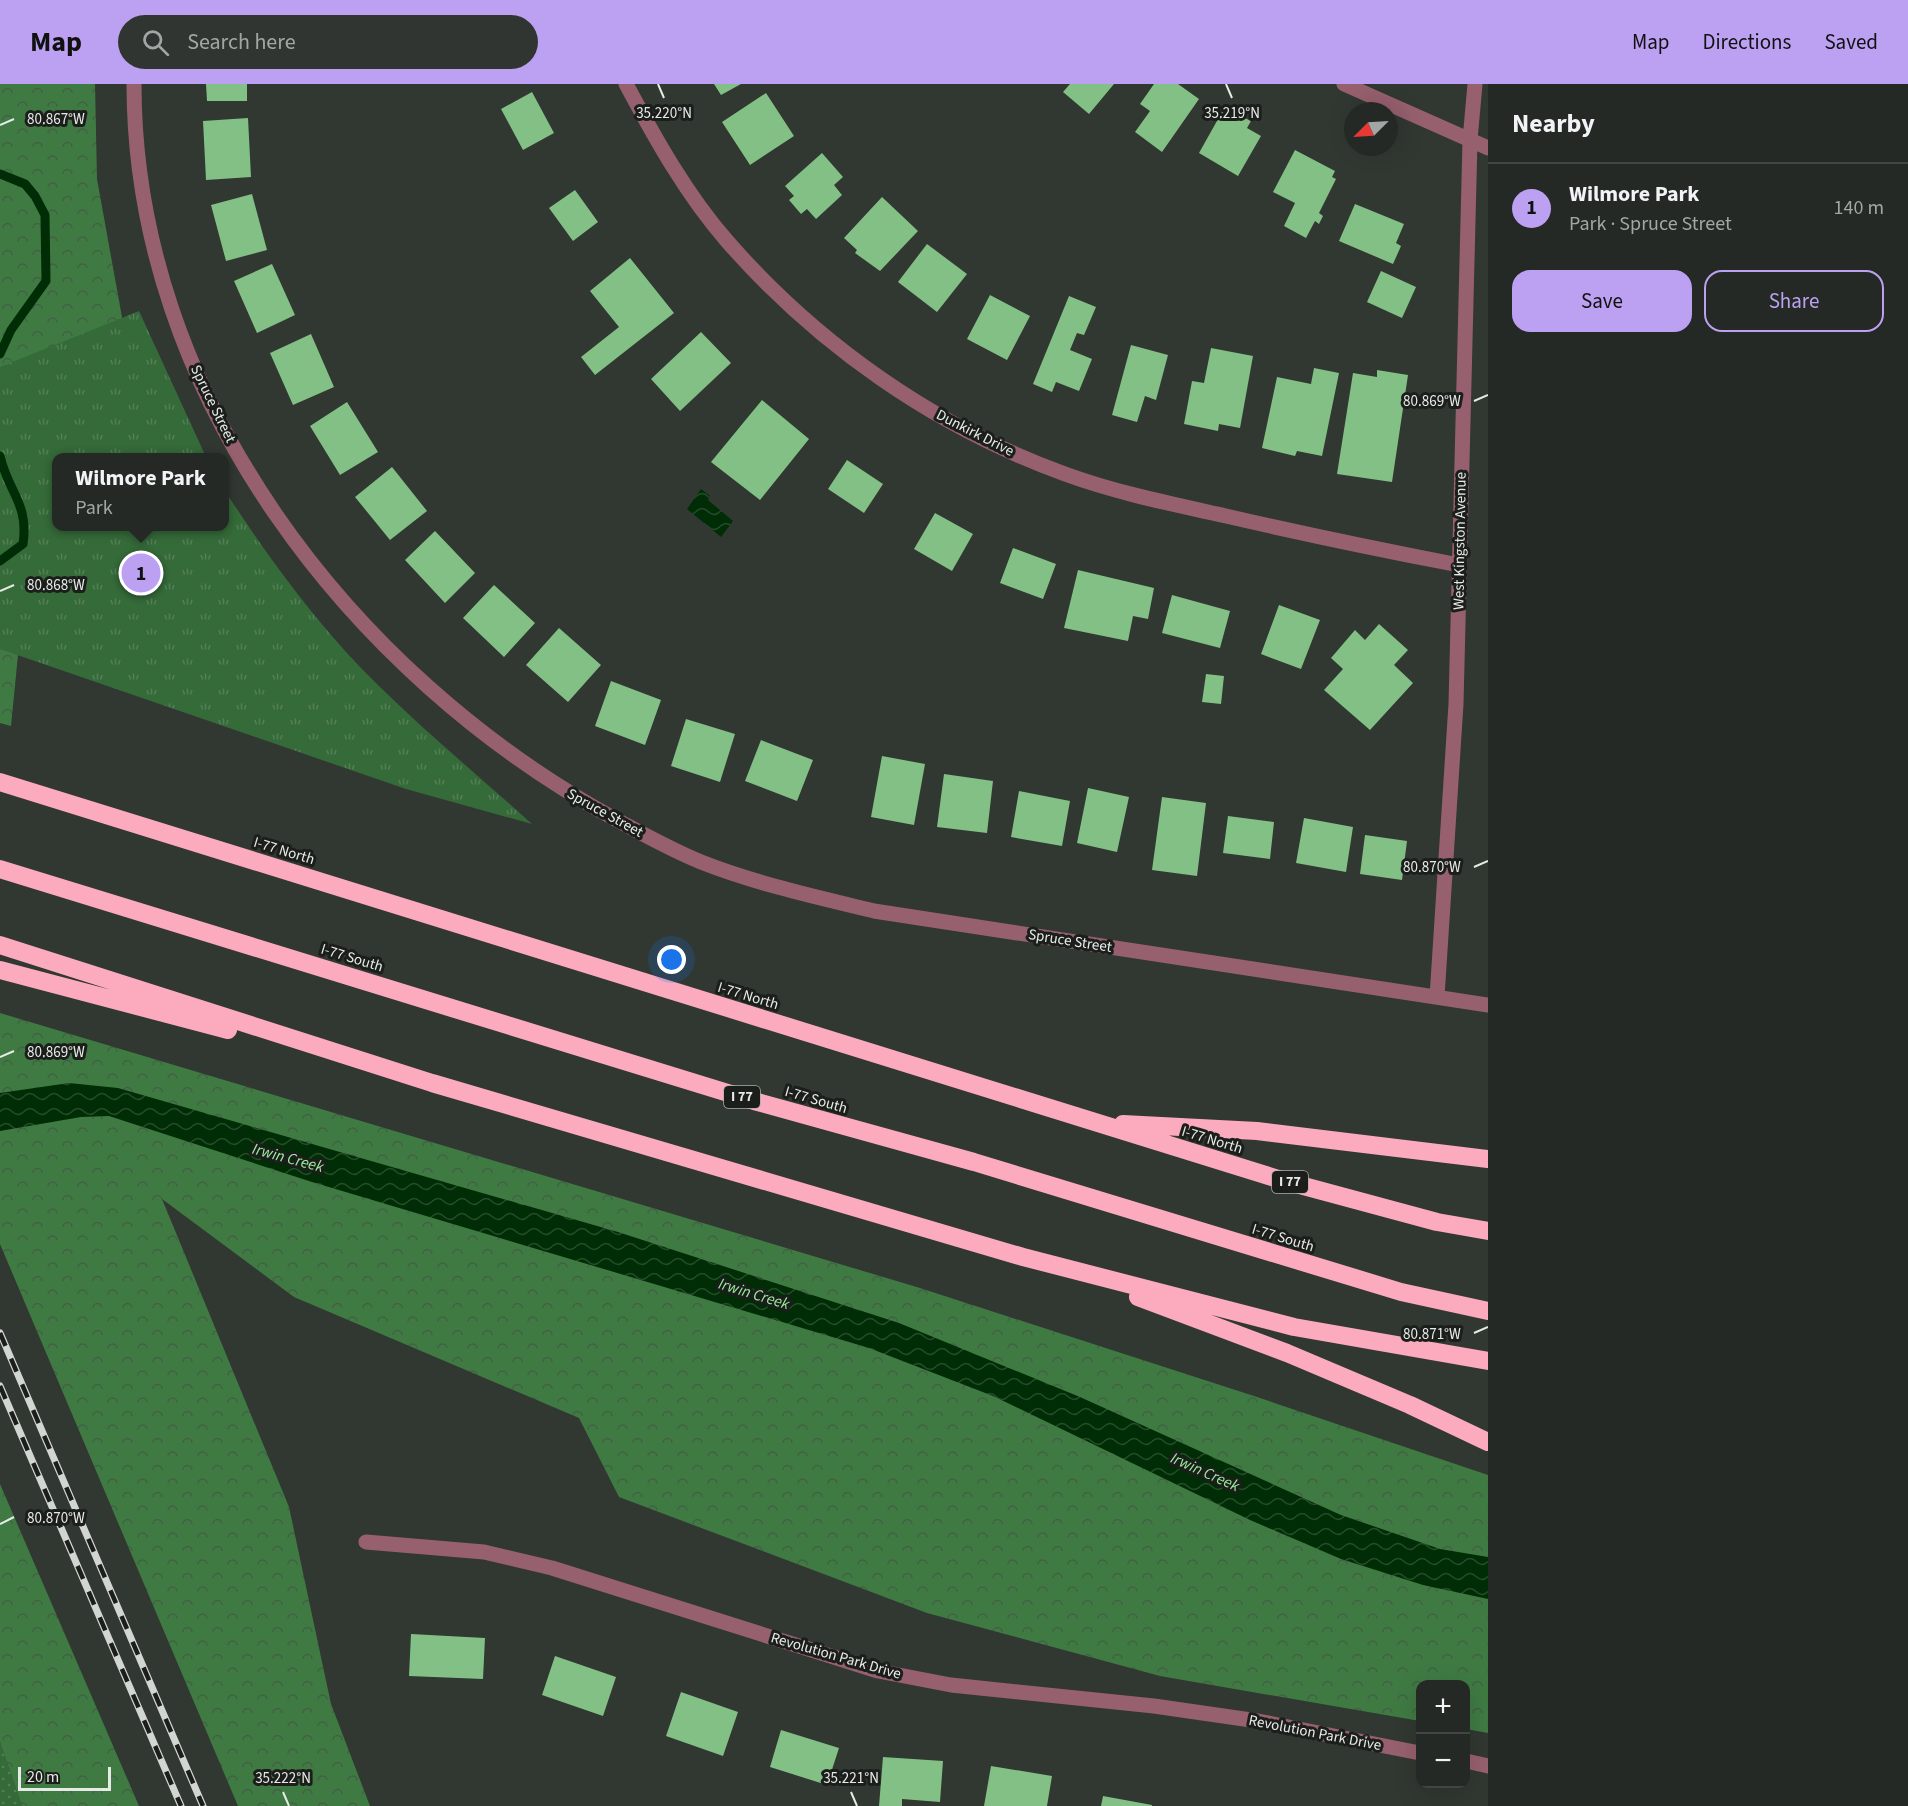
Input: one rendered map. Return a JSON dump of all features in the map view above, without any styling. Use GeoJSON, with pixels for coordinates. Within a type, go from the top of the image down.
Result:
{"type":"FeatureCollection","features":[{"type":"Feature","properties":{"kind":"highway","name":"I-77 North"},"geometry":{"type":"LineString","coordinates":[[0,782],[1285,1181],[1437,1221],[1488,1231]]}},
{"type":"Feature","properties":{"kind":"highway","name":"I-77 South"},"geometry":{"type":"LineString","coordinates":[[0,869],[754,1101],[974,1162],[1401,1292],[1488,1311]]}},
{"type":"Feature","properties":{"kind":"highway"},"geometry":{"type":"LineString","coordinates":[[0,945],[432,1083],[1069,1269],[1294,1327],[1488,1361]]}},
{"type":"Feature","properties":{"kind":"highway"},"geometry":{"type":"LineString","coordinates":[[0,970],[432,1083]]}},
{"type":"Feature","properties":{"kind":"highway"},"geometry":{"type":"LineString","coordinates":[[1094,1123],[1257,1131],[1488,1159]]}},
{"type":"Feature","properties":{"kind":"highway"},"geometry":{"type":"LineString","coordinates":[[1069,1269],[1287,1353],[1410,1405],[1488,1442]]}},
{"type":"Feature","properties":{"kind":"street","name":"Spruce Street"},"geometry":{"type":"LineString","coordinates":[[134,84],[138,164],[165,288],[194,367],[236,452],[286,529],[342,602],[406,668],[495,744],[574,797],[657,842],[701,862],[777,887],[874,911],[1488,1005]]}},
{"type":"Feature","properties":{"kind":"street","name":"Dunkirk Drive"},"geometry":{"type":"LineString","coordinates":[[626,84],[678,175],[726,240],[802,317],[845,354],[916,403],[995,445],[1064,474],[1134,496],[1459,566]]}},
{"type":"Feature","properties":{"kind":"street"},"geometry":{"type":"LineString","coordinates":[[1344,84],[1488,148]]}},
{"type":"Feature","properties":{"kind":"street","name":"West Kingston Avenue"},"geometry":{"type":"LineString","coordinates":[[1437,998],[1456,704],[1470,140],[1475,84]]}},
{"type":"Feature","properties":{"kind":"street","name":"Revolution Park Drive"},"geometry":{"type":"LineString","coordinates":[[366,1542],[484,1552],[552,1568],[878,1671],[951,1685],[1154,1706],[1249,1720],[1416,1752]]}},
{"type":"Feature","properties":{"kind":"street"},"geometry":{"type":"LineString","coordinates":[[1470,1762],[1488,1766]]}},
{"type":"Feature","properties":{"kind":"green space"},"geometry":{"type":"Polygon","coordinates":[[[0,84],[95,84],[97,179],[131,367],[61,453],[52,453],[52,531],[55,531],[22,614],[11,726],[0,723],[0,84]]]}},
{"type":"Feature","properties":{"kind":"green space"},"geometry":{"type":"Polygon","coordinates":[[[139,311],[204,453],[52,453],[52,531],[229,531],[229,497],[316,618],[358,665],[417,722],[532,824],[406,789],[0,649],[0,367],[139,311]]]}},
{"type":"Feature","properties":{"kind":"green space"},"geometry":{"type":"Polygon","coordinates":[[[0,1013],[920,1288],[1254,1396],[1488,1475],[1488,1733],[1470,1730],[1470,1680],[1416,1680],[1416,1720],[1160,1676],[927,1613],[619,1497],[579,1418],[294,1297],[162,1199],[289,1507],[331,1704],[370,1806],[238,1806],[0,1244],[0,1013]]]}},
{"type":"Feature","properties":{"kind":"green space"},"geometry":{"type":"Polygon","coordinates":[[[0,1484],[139,1806],[22,1806],[0,1742],[0,1484]]]}},
{"type":"Feature","properties":{"kind":"green space"},"geometry":{"type":"Polygon","coordinates":[[[0,1742],[22,1806],[0,1806],[0,1742]]]}},
{"type":"Feature","properties":{"kind":"water"},"geometry":{"type":"Polygon","coordinates":[[[701,489],[710,496],[708,500],[733,521],[721,537],[687,509],[701,489]]]}},
{"type":"Feature","properties":{"kind":"water","name":"Irwin Creek"},"geometry":{"type":"Polygon","coordinates":[[[69,1083],[118,1088],[618,1232],[899,1323],[1080,1397],[1341,1515],[1440,1549],[1488,1557],[1488,1599],[1423,1585],[1341,1559],[1250,1520],[993,1396],[869,1348],[312,1182],[109,1116],[81,1117],[0,1131],[0,1093],[69,1083]]]}},
{"type":"Feature","properties":{"kind":"building"},"geometry":{"type":"Polygon","coordinates":[[[206,84],[247,84],[247,101],[207,101],[206,84]]]}},
{"type":"Feature","properties":{"kind":"building"},"geometry":{"type":"Polygon","coordinates":[[[714,84],[741,84],[721,95],[714,84]]]}},
{"type":"Feature","properties":{"kind":"building"},"geometry":{"type":"Polygon","coordinates":[[[1070,84],[1114,84],[1089,114],[1063,92],[1070,84]]]}},
{"type":"Feature","properties":{"kind":"building"},"geometry":{"type":"Polygon","coordinates":[[[1154,84],[1178,84],[1199,99],[1162,152],[1135,132],[1150,111],[1140,104],[1154,84]]]}},
{"type":"Feature","properties":{"kind":"building"},"geometry":{"type":"Polygon","coordinates":[[[532,92],[554,133],[523,150],[501,109],[532,92]]]}},
{"type":"Feature","properties":{"kind":"building"},"geometry":{"type":"Polygon","coordinates":[[[766,93],[794,136],[750,165],[722,122],[766,93]]]}},
{"type":"Feature","properties":{"kind":"building"},"geometry":{"type":"Polygon","coordinates":[[[1222,112],[1236,121],[1239,115],[1251,121],[1247,128],[1261,136],[1238,176],[1199,153],[1222,112]]]}},
{"type":"Feature","properties":{"kind":"building"},"geometry":{"type":"Polygon","coordinates":[[[248,118],[251,177],[206,180],[203,121],[248,118]]]}},
{"type":"Feature","properties":{"kind":"building"},"geometry":{"type":"Polygon","coordinates":[[[1295,150],[1335,171],[1332,177],[1336,179],[1319,213],[1323,216],[1319,224],[1315,221],[1306,238],[1284,226],[1295,203],[1273,192],[1295,150]]]}},
{"type":"Feature","properties":{"kind":"building"},"geometry":{"type":"Polygon","coordinates":[[[822,153],[843,177],[834,185],[842,195],[816,219],[807,209],[801,214],[789,200],[794,196],[785,186],[822,153]]]}},
{"type":"Feature","properties":{"kind":"building"},"geometry":{"type":"Polygon","coordinates":[[[575,190],[598,222],[573,241],[549,208],[575,190]]]}},
{"type":"Feature","properties":{"kind":"building"},"geometry":{"type":"Polygon","coordinates":[[[252,194],[267,250],[226,261],[211,205],[252,194]]]}},
{"type":"Feature","properties":{"kind":"building"},"geometry":{"type":"Polygon","coordinates":[[[882,197],[918,231],[880,271],[855,253],[857,250],[844,238],[882,197]]]}},
{"type":"Feature","properties":{"kind":"building"},"geometry":{"type":"Polygon","coordinates":[[[1355,204],[1404,224],[1396,243],[1401,246],[1393,264],[1339,241],[1355,204]]]}},
{"type":"Feature","properties":{"kind":"building"},"geometry":{"type":"Polygon","coordinates":[[[927,244],[967,274],[937,312],[898,282],[927,244]]]}},
{"type":"Feature","properties":{"kind":"building"},"geometry":{"type":"Polygon","coordinates":[[[630,258],[674,313],[595,375],[581,357],[619,327],[590,291],[630,258]]]}},
{"type":"Feature","properties":{"kind":"building"},"geometry":{"type":"Polygon","coordinates":[[[272,264],[295,315],[257,333],[234,281],[272,264]]]}},
{"type":"Feature","properties":{"kind":"building"},"geometry":{"type":"Polygon","coordinates":[[[1381,271],[1416,287],[1402,318],[1367,302],[1381,271]]]}},
{"type":"Feature","properties":{"kind":"building"},"geometry":{"type":"Polygon","coordinates":[[[990,295],[1030,316],[1007,360],[967,339],[990,295]]]}},
{"type":"Feature","properties":{"kind":"building"},"geometry":{"type":"Polygon","coordinates":[[[1069,296],[1096,307],[1084,335],[1077,333],[1070,350],[1092,359],[1079,391],[1056,382],[1052,392],[1033,384],[1069,296]]]}},
{"type":"Feature","properties":{"kind":"building"},"geometry":{"type":"Polygon","coordinates":[[[701,332],[731,363],[680,411],[651,379],[701,332]]]}},
{"type":"Feature","properties":{"kind":"building"},"geometry":{"type":"Polygon","coordinates":[[[311,334],[334,387],[293,405],[270,353],[311,334]]]}},
{"type":"Feature","properties":{"kind":"building"},"geometry":{"type":"Polygon","coordinates":[[[1131,345],[1168,355],[1156,400],[1145,396],[1137,422],[1112,415],[1131,345]]]}},
{"type":"Feature","properties":{"kind":"building"},"geometry":{"type":"Polygon","coordinates":[[[1211,348],[1253,356],[1240,428],[1219,424],[1218,431],[1184,424],[1192,381],[1204,383],[1211,348]]]}},
{"type":"Feature","properties":{"kind":"building"},"geometry":{"type":"Polygon","coordinates":[[[1314,368],[1339,373],[1322,456],[1297,451],[1295,456],[1262,448],[1277,377],[1311,384],[1314,368]]]}},
{"type":"Feature","properties":{"kind":"building"},"geometry":{"type":"Polygon","coordinates":[[[1377,370],[1408,375],[1392,482],[1337,474],[1353,373],[1377,377],[1377,370]]]}},
{"type":"Feature","properties":{"kind":"building"},"geometry":{"type":"Polygon","coordinates":[[[762,400],[809,439],[760,500],[711,462],[762,400]]]}},
{"type":"Feature","properties":{"kind":"building"},"geometry":{"type":"Polygon","coordinates":[[[347,402],[378,452],[340,475],[310,426],[347,402]]]}},
{"type":"Feature","properties":{"kind":"building"},"geometry":{"type":"Polygon","coordinates":[[[847,460],[883,484],[864,513],[828,489],[847,460]]]}},
{"type":"Feature","properties":{"kind":"building"},"geometry":{"type":"Polygon","coordinates":[[[392,467],[427,511],[390,540],[355,497],[392,467]]]}},
{"type":"Feature","properties":{"kind":"building"},"geometry":{"type":"Polygon","coordinates":[[[935,513],[973,534],[952,571],[914,549],[935,513]]]}},
{"type":"Feature","properties":{"kind":"building"},"geometry":{"type":"Polygon","coordinates":[[[435,531],[475,573],[445,603],[405,560],[435,531]]]}},
{"type":"Feature","properties":{"kind":"building"},"geometry":{"type":"Polygon","coordinates":[[[1013,548],[1056,564],[1043,599],[1000,583],[1013,548]]]}},
{"type":"Feature","properties":{"kind":"building"},"geometry":{"type":"Polygon","coordinates":[[[1078,570],[1154,588],[1148,619],[1133,616],[1128,641],[1064,628],[1078,570]]]}},
{"type":"Feature","properties":{"kind":"building"},"geometry":{"type":"Polygon","coordinates":[[[494,585],[535,623],[504,657],[463,618],[494,585]]]}},
{"type":"Feature","properties":{"kind":"building"},"geometry":{"type":"Polygon","coordinates":[[[1172,595],[1230,611],[1220,648],[1162,633],[1172,595]]]}},
{"type":"Feature","properties":{"kind":"building"},"geometry":{"type":"Polygon","coordinates":[[[1279,605],[1320,620],[1301,669],[1261,654],[1279,605]]]}},
{"type":"Feature","properties":{"kind":"building"},"geometry":{"type":"Polygon","coordinates":[[[1379,624],[1408,650],[1394,665],[1413,683],[1370,730],[1324,690],[1343,669],[1331,658],[1355,630],[1365,640],[1379,624]]]}},
{"type":"Feature","properties":{"kind":"building"},"geometry":{"type":"Polygon","coordinates":[[[559,628],[601,665],[568,702],[526,665],[559,628]]]}},
{"type":"Feature","properties":{"kind":"building"},"geometry":{"type":"Polygon","coordinates":[[[1206,674],[1224,676],[1221,704],[1202,702],[1206,674]]]}},
{"type":"Feature","properties":{"kind":"building"},"geometry":{"type":"Polygon","coordinates":[[[611,681],[661,700],[645,745],[595,726],[611,681]]]}},
{"type":"Feature","properties":{"kind":"building"},"geometry":{"type":"Polygon","coordinates":[[[686,719],[735,734],[720,782],[671,766],[686,719]]]}},
{"type":"Feature","properties":{"kind":"building"},"geometry":{"type":"Polygon","coordinates":[[[761,740],[813,760],[797,801],[745,781],[761,740]]]}},
{"type":"Feature","properties":{"kind":"building"},"geometry":{"type":"Polygon","coordinates":[[[882,756],[925,764],[914,825],[871,817],[882,756]]]}},
{"type":"Feature","properties":{"kind":"building"},"geometry":{"type":"Polygon","coordinates":[[[944,774],[993,781],[987,833],[937,827],[944,774]]]}},
{"type":"Feature","properties":{"kind":"building"},"geometry":{"type":"Polygon","coordinates":[[[1088,788],[1129,797],[1117,852],[1077,843],[1088,788]]]}},
{"type":"Feature","properties":{"kind":"building"},"geometry":{"type":"Polygon","coordinates":[[[1019,791],[1070,801],[1062,846],[1011,837],[1019,791]]]}},
{"type":"Feature","properties":{"kind":"building"},"geometry":{"type":"Polygon","coordinates":[[[1162,797],[1206,803],[1197,876],[1152,870],[1162,797]]]}},
{"type":"Feature","properties":{"kind":"building"},"geometry":{"type":"Polygon","coordinates":[[[1228,816],[1274,822],[1270,859],[1223,853],[1228,816]]]}},
{"type":"Feature","properties":{"kind":"building"},"geometry":{"type":"Polygon","coordinates":[[[1304,818],[1353,827],[1346,872],[1296,863],[1304,818]]]}},
{"type":"Feature","properties":{"kind":"building"},"geometry":{"type":"Polygon","coordinates":[[[1365,835],[1407,841],[1402,880],[1360,874],[1365,835]]]}},
{"type":"Feature","properties":{"kind":"building"},"geometry":{"type":"Polygon","coordinates":[[[411,1634],[485,1638],[483,1679],[409,1676],[411,1634]]]}},
{"type":"Feature","properties":{"kind":"building"},"geometry":{"type":"Polygon","coordinates":[[[555,1656],[616,1677],[603,1716],[542,1695],[555,1656]]]}},
{"type":"Feature","properties":{"kind":"building"},"geometry":{"type":"Polygon","coordinates":[[[681,1692],[738,1712],[723,1756],[666,1736],[681,1692]]]}},
{"type":"Feature","properties":{"kind":"building"},"geometry":{"type":"Polygon","coordinates":[[[781,1730],[839,1748],[827,1785],[770,1767],[781,1730]]]}},
{"type":"Feature","properties":{"kind":"building"},"geometry":{"type":"Polygon","coordinates":[[[883,1757],[943,1761],[940,1802],[902,1799],[902,1806],[879,1806],[883,1757]]]}},
{"type":"Feature","properties":{"kind":"building"},"geometry":{"type":"Polygon","coordinates":[[[991,1766],[1052,1776],[1047,1806],[984,1806],[991,1766]]]}},
{"type":"Feature","properties":{"kind":"building"},"geometry":{"type":"Polygon","coordinates":[[[1103,1796],[1152,1805],[1152,1806],[1101,1806],[1103,1796]]]}},
{"type":"Feature","properties":{"kind":"waterway"},"geometry":{"type":"LineString","coordinates":[[0,174],[25,184],[35,196],[45,215],[46,281],[11,330],[0,354]]}},
{"type":"Feature","properties":{"kind":"waterway"},"geometry":{"type":"LineString","coordinates":[[0,456],[20,508],[24,530],[23,544],[0,561]]}},
{"type":"Feature","properties":{"kind":"railway"},"geometry":{"type":"LineString","coordinates":[[0,1333],[203,1806]]}},
{"type":"Feature","properties":{"kind":"railway"},"geometry":{"type":"LineString","coordinates":[[0,1386],[181,1806]]}},
{"type":"Feature","properties":{"kind":"place","name":"Wilmore Park"},"geometry":{"type":"Point","coordinates":[141,573]}}]}
